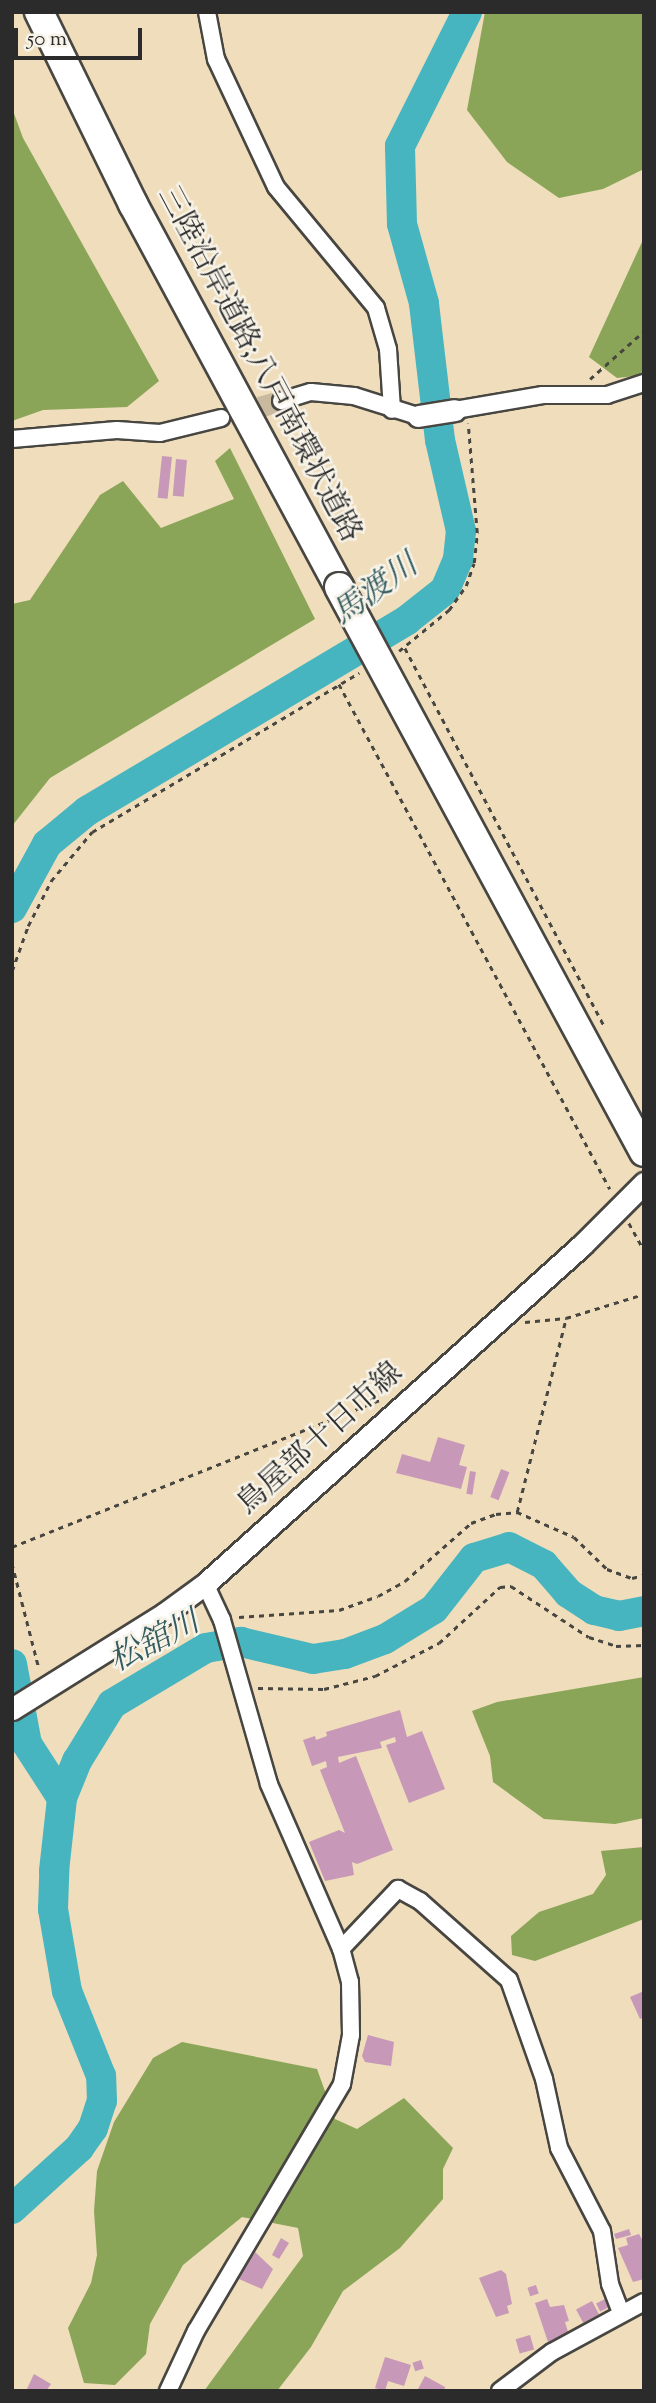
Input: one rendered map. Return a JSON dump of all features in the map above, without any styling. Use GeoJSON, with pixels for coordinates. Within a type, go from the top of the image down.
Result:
{"type":"FeatureCollection","features":[{"type":"Feature","properties":{"kind":"highway","name":"三陸沿岸道路;八戸南環状道路"},"geometry":{"type":"LineString","coordinates":[[39,12],[133,204],[644,1152]]}},
{"type":"Feature","properties":{"kind":"main road"},"geometry":{"type":"LineString","coordinates":[[418,416],[461,410]]}},
{"type":"Feature","properties":{"kind":"main road","name":"鳥屋部十日市線"},"geometry":{"type":"LineString","coordinates":[[12,1709],[205,1584],[505,1314],[644,1183]]}},
{"type":"Feature","properties":{"kind":"street"},"geometry":{"type":"LineString","coordinates":[[207,12],[216,59],[275,187],[376,308],[388,349],[392,410]]}},
{"type":"Feature","properties":{"kind":"street"},"geometry":{"type":"LineString","coordinates":[[461,410],[575,393],[607,395],[644,383]]}},
{"type":"Feature","properties":{"kind":"street"},"geometry":{"type":"LineString","coordinates":[[281,401],[311,392],[354,396],[418,416]]}},
{"type":"Feature","properties":{"kind":"street"},"geometry":{"type":"LineString","coordinates":[[12,439],[117,430],[160,433],[221,418]]}},
{"type":"Feature","properties":{"kind":"street"},"geometry":{"type":"LineString","coordinates":[[167,2391],[196,2331],[342,2084],[349,2062],[351,2009],[341,1949],[269,1784],[222,1623],[205,1584]]}},
{"type":"Feature","properties":{"kind":"street"},"geometry":{"type":"LineString","coordinates":[[341,1949],[398,1889],[419,1901],[509,1980],[544,2079],[559,2148],[602,2231],[610,2284],[621,2312]]}},
{"type":"Feature","properties":{"kind":"street"},"geometry":{"type":"LineString","coordinates":[[500,2391],[621,2312],[644,2302]]}},
{"type":"Feature","properties":{"kind":"path"},"geometry":{"type":"LineString","coordinates":[[575,393],[644,331]]}},
{"type":"Feature","properties":{"kind":"path"},"geometry":{"type":"LineString","coordinates":[[394,654],[405,648],[449,610],[466,586],[474,563],[477,533],[461,410]]}},
{"type":"Feature","properties":{"kind":"path"},"geometry":{"type":"LineString","coordinates":[[405,648],[605,1029]]}},
{"type":"Feature","properties":{"kind":"path"},"geometry":{"type":"LineString","coordinates":[[12,971],[28,926],[51,881],[92,832],[361,672]]}},
{"type":"Feature","properties":{"kind":"path"},"geometry":{"type":"LineString","coordinates":[[338,684],[644,1250]]}},
{"type":"Feature","properties":{"kind":"path"},"geometry":{"type":"LineString","coordinates":[[505,1314],[526,1322],[566,1318],[644,1294]]}},
{"type":"Feature","properties":{"kind":"path"},"geometry":{"type":"LineString","coordinates":[[517,1512],[566,1318]]}},
{"type":"Feature","properties":{"kind":"path"},"geometry":{"type":"LineString","coordinates":[[12,1547],[388,1396]]}},
{"type":"Feature","properties":{"kind":"path"},"geometry":{"type":"LineString","coordinates":[[222,1623],[339,1610],[378,1596],[405,1581],[471,1524],[517,1512],[573,1537],[607,1569],[632,1578],[644,1575]]}},
{"type":"Feature","properties":{"kind":"path"},"geometry":{"type":"LineString","coordinates":[[12,1563],[39,1692]]}},
{"type":"Feature","properties":{"kind":"path"},"geometry":{"type":"LineString","coordinates":[[239,1683],[324,1689],[375,1676],[439,1643],[490,1594],[511,1586],[589,1637],[616,1646],[644,1645]]}},
{"type":"Feature","properties":{"kind":"green space"},"geometry":{"type":"Polygon","coordinates":[[[485,12],[644,12],[642,170],[603,189],[559,198],[507,162],[467,110],[485,12]]]}},
{"type":"Feature","properties":{"kind":"green space"},"geometry":{"type":"Polygon","coordinates":[[[12,108],[23,138],[159,381],[127,407],[43,410],[12,421],[12,108]]]}},
{"type":"Feature","properties":{"kind":"green space"},"geometry":{"type":"Polygon","coordinates":[[[644,227],[644,375],[617,378],[589,357],[642,242],[644,227]]]}},
{"type":"Feature","properties":{"kind":"green space"},"geometry":{"type":"Polygon","coordinates":[[[230,448],[315,619],[50,778],[12,826],[12,604],[30,600],[100,495],[123,481],[161,528],[234,499],[215,461],[230,448]]]}},
{"type":"Feature","properties":{"kind":"green space"},"geometry":{"type":"Polygon","coordinates":[[[644,1677],[644,1818],[615,1824],[544,1819],[493,1782],[490,1756],[472,1711],[497,1702],[644,1677]]]}},
{"type":"Feature","properties":{"kind":"green space"},"geometry":{"type":"Polygon","coordinates":[[[644,1847],[644,1919],[535,1961],[512,1955],[511,1936],[539,1912],[593,1894],[606,1875],[601,1851],[644,1847]]]}},
{"type":"Feature","properties":{"kind":"green space"},"geometry":{"type":"Polygon","coordinates":[[[182,2042],[317,2069],[335,2119],[357,2129],[404,2098],[453,2148],[443,2169],[443,2199],[400,2248],[343,2291],[311,2347],[277,2391],[204,2391],[303,2256],[298,2228],[242,2217],[183,2265],[150,2324],[146,2354],[115,2385],[84,2383],[68,2328],[91,2283],[97,2255],[94,2211],[97,2171],[114,2122],[153,2058],[182,2042]]]}},
{"type":"Feature","properties":{"kind":"building"},"geometry":{"type":"Polygon","coordinates":[[[162,456],[172,457],[168,499],[158,498],[162,456]]]}},
{"type":"Feature","properties":{"kind":"building"},"geometry":{"type":"Polygon","coordinates":[[[176,459],[187,460],[184,497],[173,496],[176,459]]]}},
{"type":"Feature","properties":{"kind":"building"},"geometry":{"type":"Polygon","coordinates":[[[438,1437],[465,1445],[459,1465],[467,1467],[461,1489],[396,1473],[402,1454],[430,1462],[438,1437]]]}},
{"type":"Feature","properties":{"kind":"building"},"geometry":{"type":"Polygon","coordinates":[[[501,1469],[509,1472],[499,1500],[490,1497],[501,1469]]]}},
{"type":"Feature","properties":{"kind":"building"},"geometry":{"type":"Polygon","coordinates":[[[470,1471],[476,1472],[472,1495],[466,1494],[470,1471]]]}},
{"type":"Feature","properties":{"kind":"building"},"geometry":{"type":"Polygon","coordinates":[[[400,1710],[407,1737],[422,1731],[445,1789],[409,1803],[386,1745],[396,1742],[395,1737],[380,1742],[382,1748],[338,1757],[339,1763],[356,1756],[393,1850],[357,1864],[352,1862],[354,1875],[325,1881],[309,1842],[339,1830],[345,1833],[320,1770],[327,1767],[326,1761],[312,1766],[303,1740],[315,1736],[316,1740],[327,1736],[326,1732],[400,1710]]]}},
{"type":"Feature","properties":{"kind":"building"},"geometry":{"type":"Polygon","coordinates":[[[644,1991],[644,2017],[640,2019],[630,1997],[644,1991]]]}},
{"type":"Feature","properties":{"kind":"building"},"geometry":{"type":"Polygon","coordinates":[[[368,2035],[394,2042],[391,2066],[365,2062],[362,2056],[368,2035]]]}},
{"type":"Feature","properties":{"kind":"building"},"geometry":{"type":"Polygon","coordinates":[[[629,2229],[631,2235],[616,2239],[614,2234],[629,2229]]]}},
{"type":"Feature","properties":{"kind":"building"},"geometry":{"type":"Polygon","coordinates":[[[639,2234],[644,2243],[644,2279],[633,2282],[618,2248],[628,2245],[626,2238],[639,2234]]]}},
{"type":"Feature","properties":{"kind":"building"},"geometry":{"type":"Polygon","coordinates":[[[281,2238],[289,2243],[279,2259],[272,2255],[281,2238]]]}},
{"type":"Feature","properties":{"kind":"building"},"geometry":{"type":"Polygon","coordinates":[[[255,2252],[273,2269],[262,2289],[239,2279],[255,2252]]]}},
{"type":"Feature","properties":{"kind":"building"},"geometry":{"type":"Polygon","coordinates":[[[501,2270],[506,2274],[512,2304],[507,2306],[509,2313],[496,2317],[479,2278],[501,2270]]]}},
{"type":"Feature","properties":{"kind":"building"},"geometry":{"type":"Polygon","coordinates":[[[536,2285],[539,2294],[530,2296],[527,2288],[536,2285]]]}},
{"type":"Feature","properties":{"kind":"building"},"geometry":{"type":"Polygon","coordinates":[[[547,2299],[550,2307],[564,2305],[569,2321],[565,2322],[569,2335],[548,2342],[535,2303],[547,2299]]]}},
{"type":"Feature","properties":{"kind":"building"},"geometry":{"type":"Polygon","coordinates":[[[605,2299],[609,2307],[600,2312],[596,2304],[605,2299]]]}},
{"type":"Feature","properties":{"kind":"building"},"geometry":{"type":"Polygon","coordinates":[[[592,2301],[599,2314],[583,2323],[576,2309],[592,2301]]]}},
{"type":"Feature","properties":{"kind":"building"},"geometry":{"type":"Polygon","coordinates":[[[530,2335],[534,2349],[520,2354],[516,2339],[530,2335]]]}},
{"type":"Feature","properties":{"kind":"building"},"geometry":{"type":"Polygon","coordinates":[[[385,2357],[411,2365],[404,2386],[388,2381],[385,2391],[375,2388],[385,2357]]]}},
{"type":"Feature","properties":{"kind":"building"},"geometry":{"type":"Polygon","coordinates":[[[421,2360],[424,2369],[415,2371],[412,2363],[421,2360]]]}},
{"type":"Feature","properties":{"kind":"building"},"geometry":{"type":"Polygon","coordinates":[[[34,2374],[51,2384],[46,2391],[26,2391],[34,2374]]]}},
{"type":"Feature","properties":{"kind":"building"},"geometry":{"type":"Polygon","coordinates":[[[425,2376],[445,2387],[444,2391],[417,2391],[425,2376]]]}},
{"type":"Feature","properties":{"kind":"waterway","name":"馬渡川"},"geometry":{"type":"LineString","coordinates":[[12,908],[47,844],[87,811],[407,620],[445,590],[458,559],[461,531],[440,440],[424,303],[402,224],[400,146],[467,12]]}},
{"type":"Feature","properties":{"kind":"waterway","name":"松舘川"},"geometry":{"type":"LineString","coordinates":[[12,2209],[79,2148],[93,2128],[102,2101],[101,2076],[67,1991],[53,1909],[62,1798],[77,1761],[112,1704],[206,1648],[241,1642],[313,1659],[345,1654],[385,1639],[434,1609],[474,1558],[509,1547],[544,1565],[568,1593],[594,1610],[619,1616],[644,1611]]}},
{"type":"Feature","properties":{"kind":"waterway","name":"馬渡川"},"geometry":{"type":"LineString","coordinates":[[12,1664],[27,1744],[62,1798]]}},
{"type":"Feature","properties":{"kind":"tunnel"},"geometry":{"type":"LineString","coordinates":[[230,415],[281,401]]}}]}
